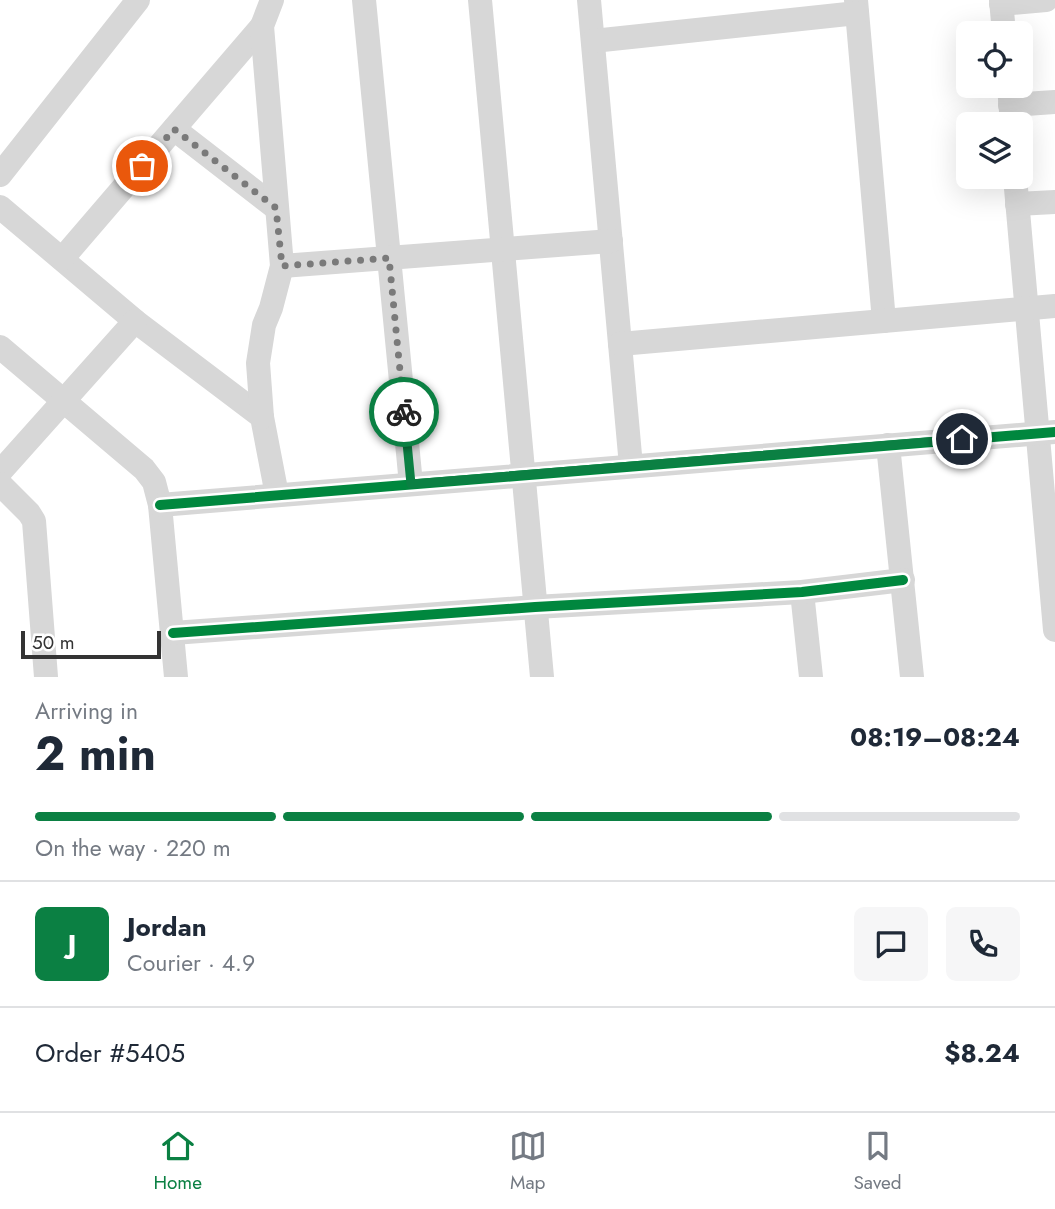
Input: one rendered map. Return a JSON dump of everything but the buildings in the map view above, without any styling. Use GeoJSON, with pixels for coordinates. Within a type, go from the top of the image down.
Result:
{"type":"FeatureCollection","features":[{"type":"Feature","properties":{"kind":"street"},"geometry":{"type":"LineString","coordinates":[[0,175],[138,0]]}},
{"type":"Feature","properties":{"kind":"street"},"geometry":{"type":"LineString","coordinates":[[62,259],[262,26],[272,0]]}},
{"type":"Feature","properties":{"kind":"street"},"geometry":{"type":"LineString","coordinates":[[364,0],[411,484]]}},
{"type":"Feature","properties":{"kind":"street"},"geometry":{"type":"LineString","coordinates":[[480,0],[542,677]]}},
{"type":"Feature","properties":{"kind":"street"},"geometry":{"type":"LineString","coordinates":[[589,0],[631,466]]}},
{"type":"Feature","properties":{"kind":"street"},"geometry":{"type":"LineString","coordinates":[[1003,21],[1001,2],[1046,0]]}},
{"type":"Feature","properties":{"kind":"street"},"geometry":{"type":"LineString","coordinates":[[593,41],[856,7],[884,321]]}},
{"type":"Feature","properties":{"kind":"street"},"geometry":{"type":"LineString","coordinates":[[262,26],[282,266],[264,325],[258,363],[262,417],[276,495]]}},
{"type":"Feature","properties":{"kind":"street"},"geometry":{"type":"LineString","coordinates":[[1010,105],[1055,102]]}},
{"type":"Feature","properties":{"kind":"street"},"geometry":{"type":"LineString","coordinates":[[174,129],[276,208]]}},
{"type":"Feature","properties":{"kind":"street"},"geometry":{"type":"LineString","coordinates":[[1016,189],[1025,308],[1046,432],[1055,630]]}},
{"type":"Feature","properties":{"kind":"street"},"geometry":{"type":"LineString","coordinates":[[1017,204],[1055,202]]}},
{"type":"Feature","properties":{"kind":"street"},"geometry":{"type":"LineString","coordinates":[[0,207],[135,321],[262,417]]}},
{"type":"Feature","properties":{"kind":"street"},"geometry":{"type":"LineString","coordinates":[[282,266],[611,241]]}},
{"type":"Feature","properties":{"kind":"street"},"geometry":{"type":"LineString","coordinates":[[620,344],[1055,306]]}},
{"type":"Feature","properties":{"kind":"street"},"geometry":{"type":"LineString","coordinates":[[0,472],[135,321]]}},
{"type":"Feature","properties":{"kind":"street"},"geometry":{"type":"LineString","coordinates":[[0,347],[144,470],[154,482],[160,505],[176,677]]}},
{"type":"Feature","properties":{"kind":"street"},"geometry":{"type":"LineString","coordinates":[[160,505],[1046,432]]}},
{"type":"Feature","properties":{"kind":"street"},"geometry":{"type":"LineString","coordinates":[[888,445],[912,677]]}},
{"type":"Feature","properties":{"kind":"street"},"geometry":{"type":"LineString","coordinates":[[0,484],[34,521],[46,677]]}},
{"type":"Feature","properties":{"kind":"street"},"geometry":{"type":"LineString","coordinates":[[173,633],[535,607],[802,592],[903,580]]}},
{"type":"Feature","properties":{"kind":"street"},"geometry":{"type":"LineString","coordinates":[[802,592],[811,677]]}},
{"type":"Feature","properties":{"kind":"cycle path"},"geometry":{"type":"LineString","coordinates":[[160,505],[1055,432]]}},
{"type":"Feature","properties":{"kind":"cycle path"},"geometry":{"type":"LineString","coordinates":[[173,633],[535,607],[802,592],[903,580]]}},
{"type":"Feature","properties":{"kind":"way so far"},"geometry":{"type":"LineString","coordinates":[[142,166],[174,129],[276,208],[282,266],[389,258],[404,412]]}},
{"type":"Feature","properties":{"kind":"route"},"geometry":{"type":"LineString","coordinates":[[404,412],[411,484],[962,439]]}}]}
